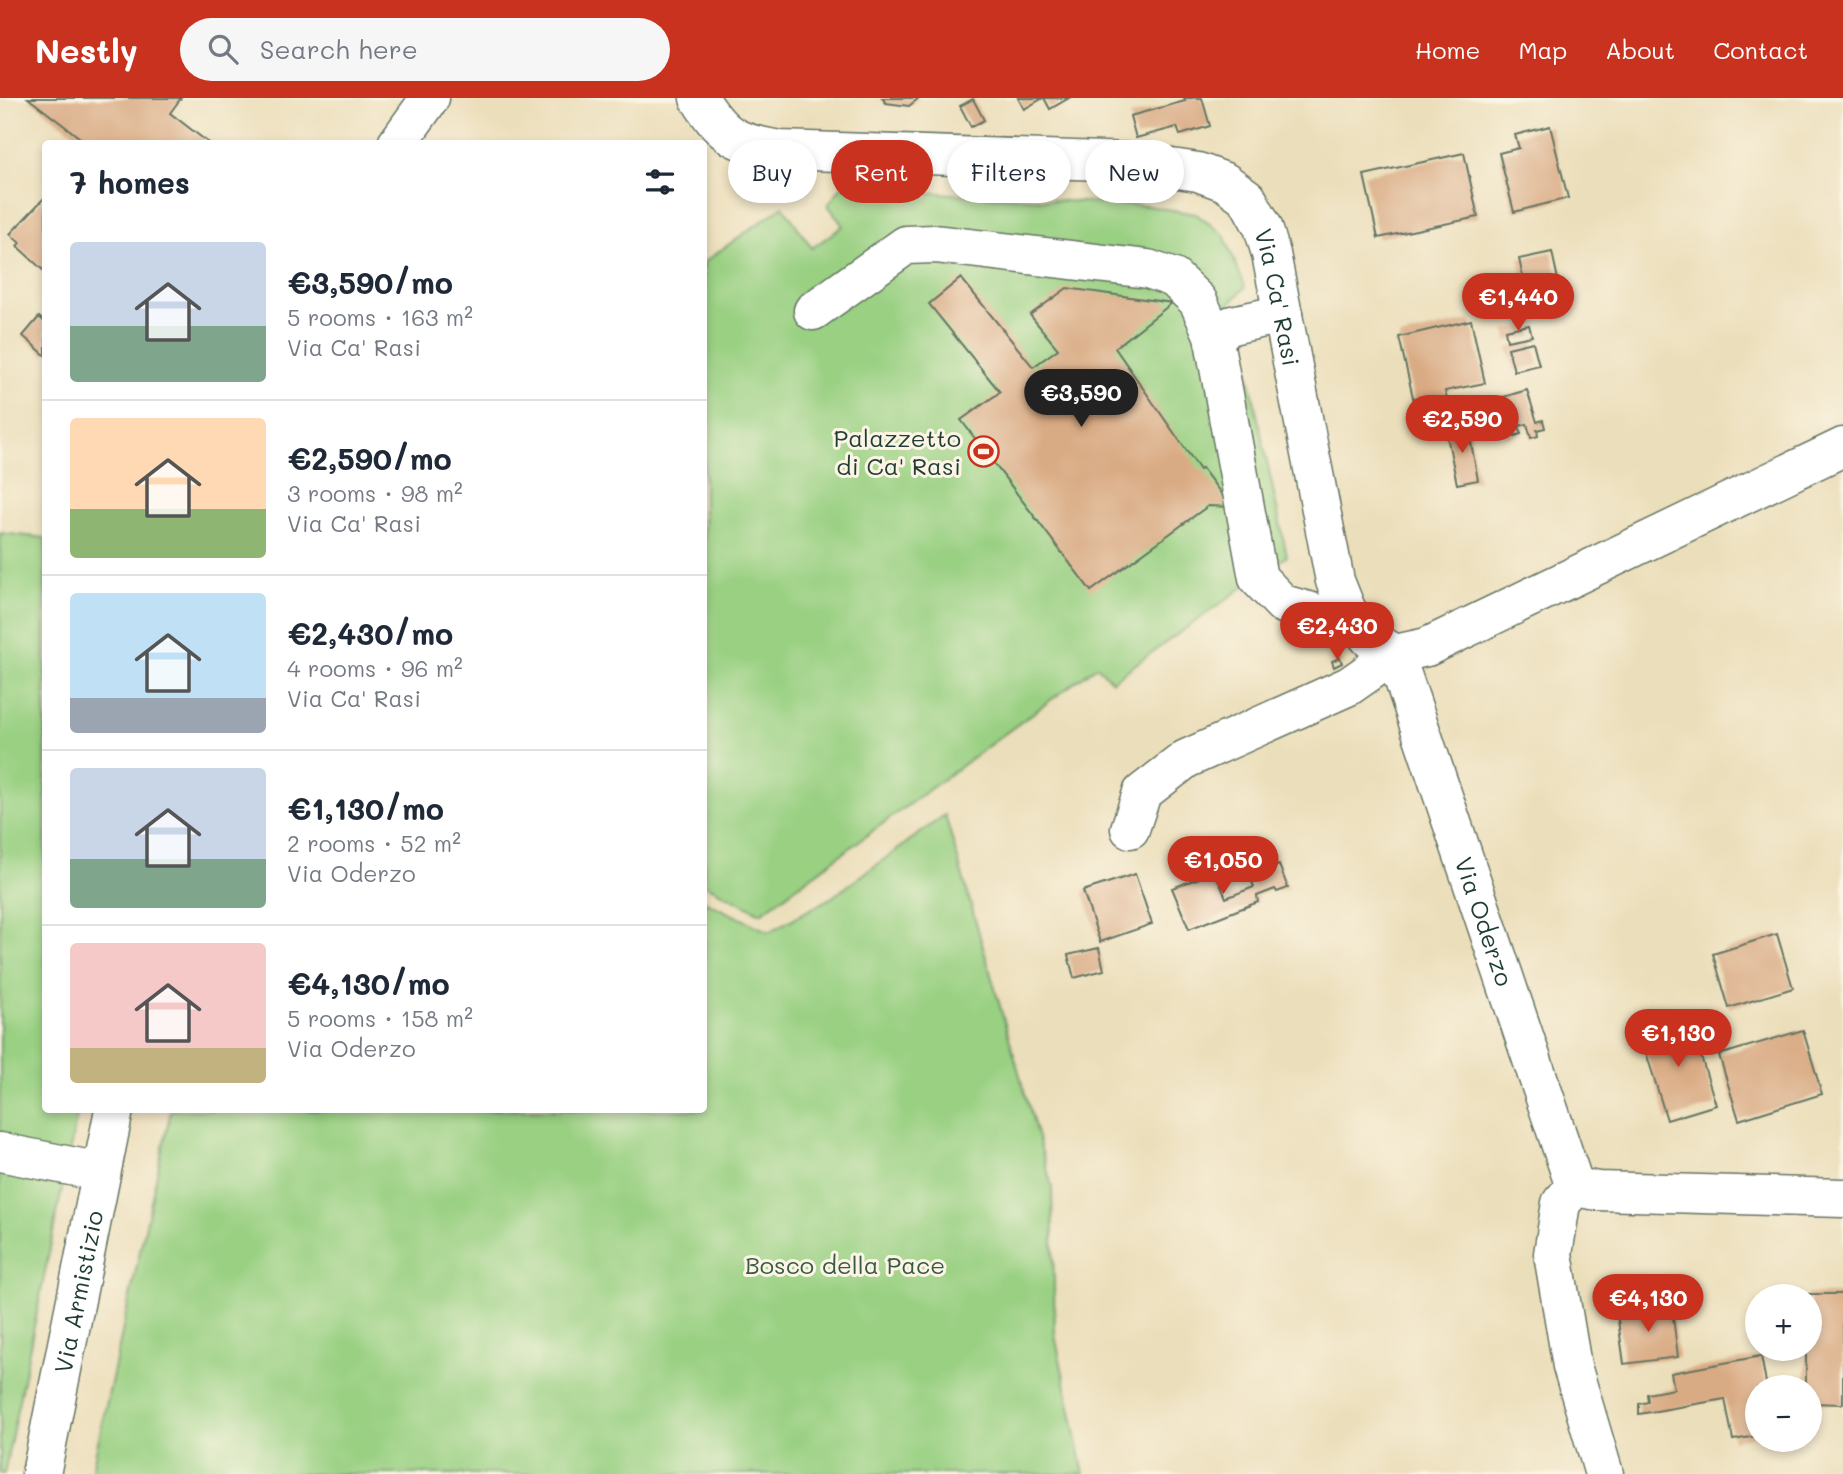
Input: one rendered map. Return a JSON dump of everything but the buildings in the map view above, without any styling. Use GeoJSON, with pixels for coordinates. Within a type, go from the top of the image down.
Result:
{"type":"FeatureCollection","features":[{"type":"Feature","properties":{"kind":"street"},"geometry":{"type":"LineString","coordinates":[[400,140],[430,98]]}},
{"type":"Feature","properties":{"kind":"street","name":"Via Ca' Rasi"},"geometry":{"type":"LineString","coordinates":[[699,98],[720,128],[746,144],[780,150],[1132,162],[1198,172],[1220,179],[1247,198],[1263,227],[1283,314],[1335,581],[1347,611],[1370,639],[1395,654]]}},
{"type":"Feature","properties":{"kind":"street"},"geometry":{"type":"LineString","coordinates":[[813,311],[906,245],[935,244],[1148,269],[1174,278],[1198,301],[1213,335],[1258,578],[1283,604],[1326,616],[1347,611]]}},
{"type":"Feature","properties":{"kind":"street"},"geometry":{"type":"LineString","coordinates":[[1213,335],[1232,325],[1283,314]]}},
{"type":"Feature","properties":{"kind":"street"},"geometry":{"type":"LineString","coordinates":[[1130,829],[1142,793],[1186,758],[1349,686],[1395,654],[1427,647],[1843,447]]}},
{"type":"Feature","properties":{"kind":"street","name":"Via Oderzo"},"geometry":{"type":"LineString","coordinates":[[1395,654],[1575,1187]]}},
{"type":"Feature","properties":{"kind":"street","name":"Via Armistizio"},"geometry":{"type":"LineString","coordinates":[[41,1474],[113,1113]]}},
{"type":"Feature","properties":{"kind":"street"},"geometry":{"type":"LineString","coordinates":[[0,1152],[101,1172]]}},
{"type":"Feature","properties":{"kind":"street"},"geometry":{"type":"LineString","coordinates":[[1604,1474],[1572,1366],[1553,1254],[1561,1203],[1575,1187],[1598,1191],[1843,1198]]}},
{"type":"Feature","properties":{"kind":"green space","name":"Palazzetto di Ca' Rasi"},"geometry":{"type":"Polygon","coordinates":[[[933,193],[947,194],[947,203],[1071,201],[1148,206],[1196,214],[1224,235],[1245,287],[1222,312],[1243,347],[1287,556],[1112,681],[1097,666],[761,913],[707,886],[707,260],[783,206],[812,248],[843,226],[828,205],[831,201],[831,203],[933,203],[933,193]]]}},
{"type":"Feature","properties":{"kind":"green space"},"geometry":{"type":"Polygon","coordinates":[[[0,533],[42,538],[42,1113],[77,1113],[4,1474],[0,1474],[0,533]]]}},
{"type":"Feature","properties":{"kind":"green space","name":"Bosco della Pace"},"geometry":{"type":"Polygon","coordinates":[[[945,815],[1052,1187],[1055,1335],[1084,1474],[91,1474],[170,1113],[707,1113],[707,902],[769,932],[831,898],[945,815]]]}},
{"type":"Feature","properties":{"kind":"place","name":"Palazzetto di Ca' Rasi"},"geometry":{"type":"Point","coordinates":[984,451]}}]}
